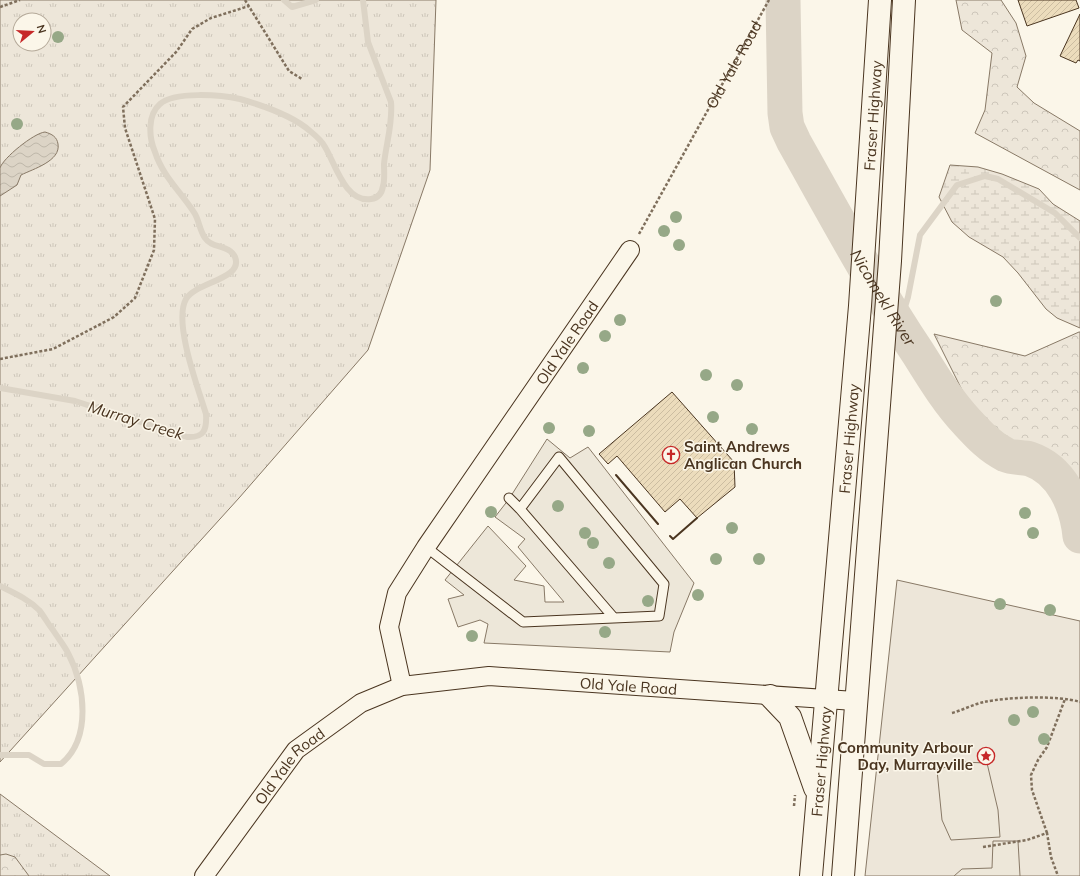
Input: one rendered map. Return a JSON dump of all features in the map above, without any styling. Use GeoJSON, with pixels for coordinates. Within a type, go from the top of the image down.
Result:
{"type":"FeatureCollection","features":[{"type":"Feature","properties":{"kind":"main road","name":"Fraser Highway"},"geometry":{"type":"LineString","coordinates":[[811,876],[860,306],[880,0]]}},
{"type":"Feature","properties":{"kind":"main road","name":"Fraser Highway"},"geometry":{"type":"LineString","coordinates":[[843,876],[855,701],[890,261],[904,0]]}},
{"type":"Feature","properties":{"kind":"main road"},"geometry":{"type":"LineString","coordinates":[[770,696],[790,717],[818,797]]}},
{"type":"Feature","properties":{"kind":"street","name":"Old Yale Road"},"geometry":{"type":"LineString","coordinates":[[402,686],[389,627],[397,593],[426,546],[630,250]]}},
{"type":"Feature","properties":{"kind":"street","name":"Old Yale Road"},"geometry":{"type":"LineString","coordinates":[[204,876],[296,750],[361,703],[402,686],[489,676],[855,701]]}},
{"type":"Feature","properties":{"kind":"lane"},"geometry":{"type":"LineString","coordinates":[[426,546],[523,622],[659,616],[664,584],[560,457],[520,509]]}},
{"type":"Feature","properties":{"kind":"lane"},"geometry":{"type":"LineString","coordinates":[[510,498],[614,618]]}},
{"type":"Feature","properties":{"kind":"path"},"geometry":{"type":"LineString","coordinates":[[0,7],[20,0]]}},
{"type":"Feature","properties":{"kind":"path"},"geometry":{"type":"LineString","coordinates":[[246,0],[289,71],[302,79]]}},
{"type":"Feature","properties":{"kind":"path","name":"Old Yale Road"},"geometry":{"type":"LineString","coordinates":[[630,250],[769,0]]}},
{"type":"Feature","properties":{"kind":"path"},"geometry":{"type":"LineString","coordinates":[[0,359],[53,349],[114,317],[135,298],[154,250],[155,220],[125,128],[123,107],[177,51],[192,29],[211,18],[249,6]]}},
{"type":"Feature","properties":{"kind":"path"},"geometry":{"type":"LineString","coordinates":[[952,713],[985,702],[1044,697],[1080,702]]}},
{"type":"Feature","properties":{"kind":"path"},"geometry":{"type":"LineString","coordinates":[[1058,876],[1051,857],[1047,833],[1032,790],[1031,775],[1038,760],[1047,747],[1065,699]]}},
{"type":"Feature","properties":{"kind":"path"},"geometry":{"type":"LineString","coordinates":[[794,813],[795,790]]}},
{"type":"Feature","properties":{"kind":"path"},"geometry":{"type":"LineString","coordinates":[[983,847],[1028,840],[1047,833]]}},
{"type":"Feature","properties":{"kind":"green space"},"geometry":{"type":"Polygon","coordinates":[[[0,0],[436,0],[430,170],[368,350],[239,498],[0,762],[0,0]]]}},
{"type":"Feature","properties":{"kind":"green space"},"geometry":{"type":"Polygon","coordinates":[[[956,0],[1001,0],[1016,23],[1026,56],[1017,87],[1034,103],[1080,131],[1080,190],[975,133],[985,110],[992,53],[962,30],[956,0]]]}},
{"type":"Feature","properties":{"kind":"green space"},"geometry":{"type":"Polygon","coordinates":[[[950,165],[978,167],[1002,174],[1039,189],[1053,204],[1080,221],[1080,328],[1057,318],[1046,309],[1018,273],[1003,257],[969,237],[952,222],[939,197],[950,165]]]}},
{"type":"Feature","properties":{"kind":"green space"},"geometry":{"type":"Polygon","coordinates":[[[1079,332],[1080,494],[1050,455],[999,441],[969,404],[934,334],[1025,356],[1079,332]]]}},
{"type":"Feature","properties":{"kind":"green space"},"geometry":{"type":"Polygon","coordinates":[[[897,580],[1080,621],[1080,876],[865,876],[897,580]]]}},
{"type":"Feature","properties":{"kind":"green space"},"geometry":{"type":"Polygon","coordinates":[[[0,794],[110,876],[0,876],[0,794]]]}},
{"type":"Feature","properties":{"kind":"green space"},"geometry":{"type":"Polygon","coordinates":[[[6,854],[15,857],[29,876],[0,876],[0,855],[6,854]]]}},
{"type":"Feature","properties":{"kind":"shaded area"},"geometry":{"type":"Polygon","coordinates":[[[547,439],[570,458],[588,447],[694,583],[674,632],[670,652],[484,643],[488,624],[480,620],[458,627],[448,599],[464,595],[445,580],[488,526],[526,566],[514,580],[544,586],[545,602],[564,602],[518,547],[525,539],[495,517],[509,499],[547,439]]]}},
{"type":"Feature","properties":{"kind":"shaded area"},"geometry":{"type":"Polygon","coordinates":[[[961,762],[987,763],[998,810],[1000,837],[951,840],[942,820],[937,770],[961,762]]]}},
{"type":"Feature","properties":{"kind":"shaded area"},"geometry":{"type":"Polygon","coordinates":[[[993,841],[1018,841],[1020,876],[954,876],[962,869],[992,868],[993,841]]]}},
{"type":"Feature","properties":{"kind":"water"},"geometry":{"type":"Polygon","coordinates":[[[45,132],[57,139],[58,150],[55,155],[45,164],[21,175],[17,185],[0,196],[0,168],[2,164],[13,152],[27,141],[40,133],[45,132]]]}},
{"type":"Feature","properties":{"kind":"building"},"geometry":{"type":"Polygon","coordinates":[[[1018,0],[1076,0],[1079,8],[1027,26],[1018,0]]]}},
{"type":"Feature","properties":{"kind":"building"},"geometry":{"type":"Polygon","coordinates":[[[1080,14],[1080,61],[1078,60],[1076,63],[1060,56],[1080,14]]]}},
{"type":"Feature","properties":{"kind":"building"},"geometry":{"type":"Polygon","coordinates":[[[672,392],[734,462],[735,487],[697,518],[680,499],[665,512],[617,456],[608,464],[599,454],[672,392]]]}},
{"type":"Feature","properties":{"kind":"waterway","name":"Murray Creek"},"geometry":{"type":"LineString","coordinates":[[284,0],[292,7],[316,0]]}},
{"type":"Feature","properties":{"kind":"waterway","name":"Murray Creek"},"geometry":{"type":"LineString","coordinates":[[0,388],[75,401],[187,437],[197,436],[203,432],[206,424],[206,414],[188,355],[183,323],[183,309],[186,299],[191,293],[218,280],[233,270],[236,264],[235,257],[229,250],[212,244],[205,238],[195,214],[158,161],[151,140],[150,127],[153,114],[160,104],[167,100],[176,97],[198,95],[240,99],[267,108],[295,121],[318,138],[325,147],[342,180],[354,195],[362,199],[376,198],[381,193],[384,184],[384,164],[391,118],[391,102],[368,42],[363,0]]}},
{"type":"Feature","properties":{"kind":"waterway","name":"Nicomekl River"},"geometry":{"type":"LineString","coordinates":[[783,0],[785,113],[787,127],[794,142],[901,328],[947,398],[971,427],[1000,452],[1009,456],[1030,459],[1051,471],[1066,490],[1071,501],[1080,536]]}},
{"type":"Feature","properties":{"kind":"waterway"},"geometry":{"type":"LineString","coordinates":[[899,326],[908,297],[920,235],[957,185],[985,176],[998,179],[1055,213],[1080,238]]}},
{"type":"Feature","properties":{"kind":"waterway","name":"Murray Creek"},"geometry":{"type":"LineString","coordinates":[[0,586],[26,599],[35,606],[63,644],[74,666],[81,696],[82,711],[78,740],[71,753],[61,764],[44,764],[29,755],[0,755]]}},
{"type":"Feature","properties":{"kind":"wall"},"geometry":{"type":"LineString","coordinates":[[616,475],[658,524]]}},
{"type":"Feature","properties":{"kind":"wall"},"geometry":{"type":"LineString","coordinates":[[670,536],[673,539],[697,518]]}},
{"type":"Feature","properties":{"kind":"place","name":"Saint Andrews Anglican Church"},"geometry":{"type":"Point","coordinates":[671,455]}},
{"type":"Feature","properties":{"kind":"place","name":"Community Arbour Day, Murrayville"},"geometry":{"type":"Point","coordinates":[986,756]}}]}
